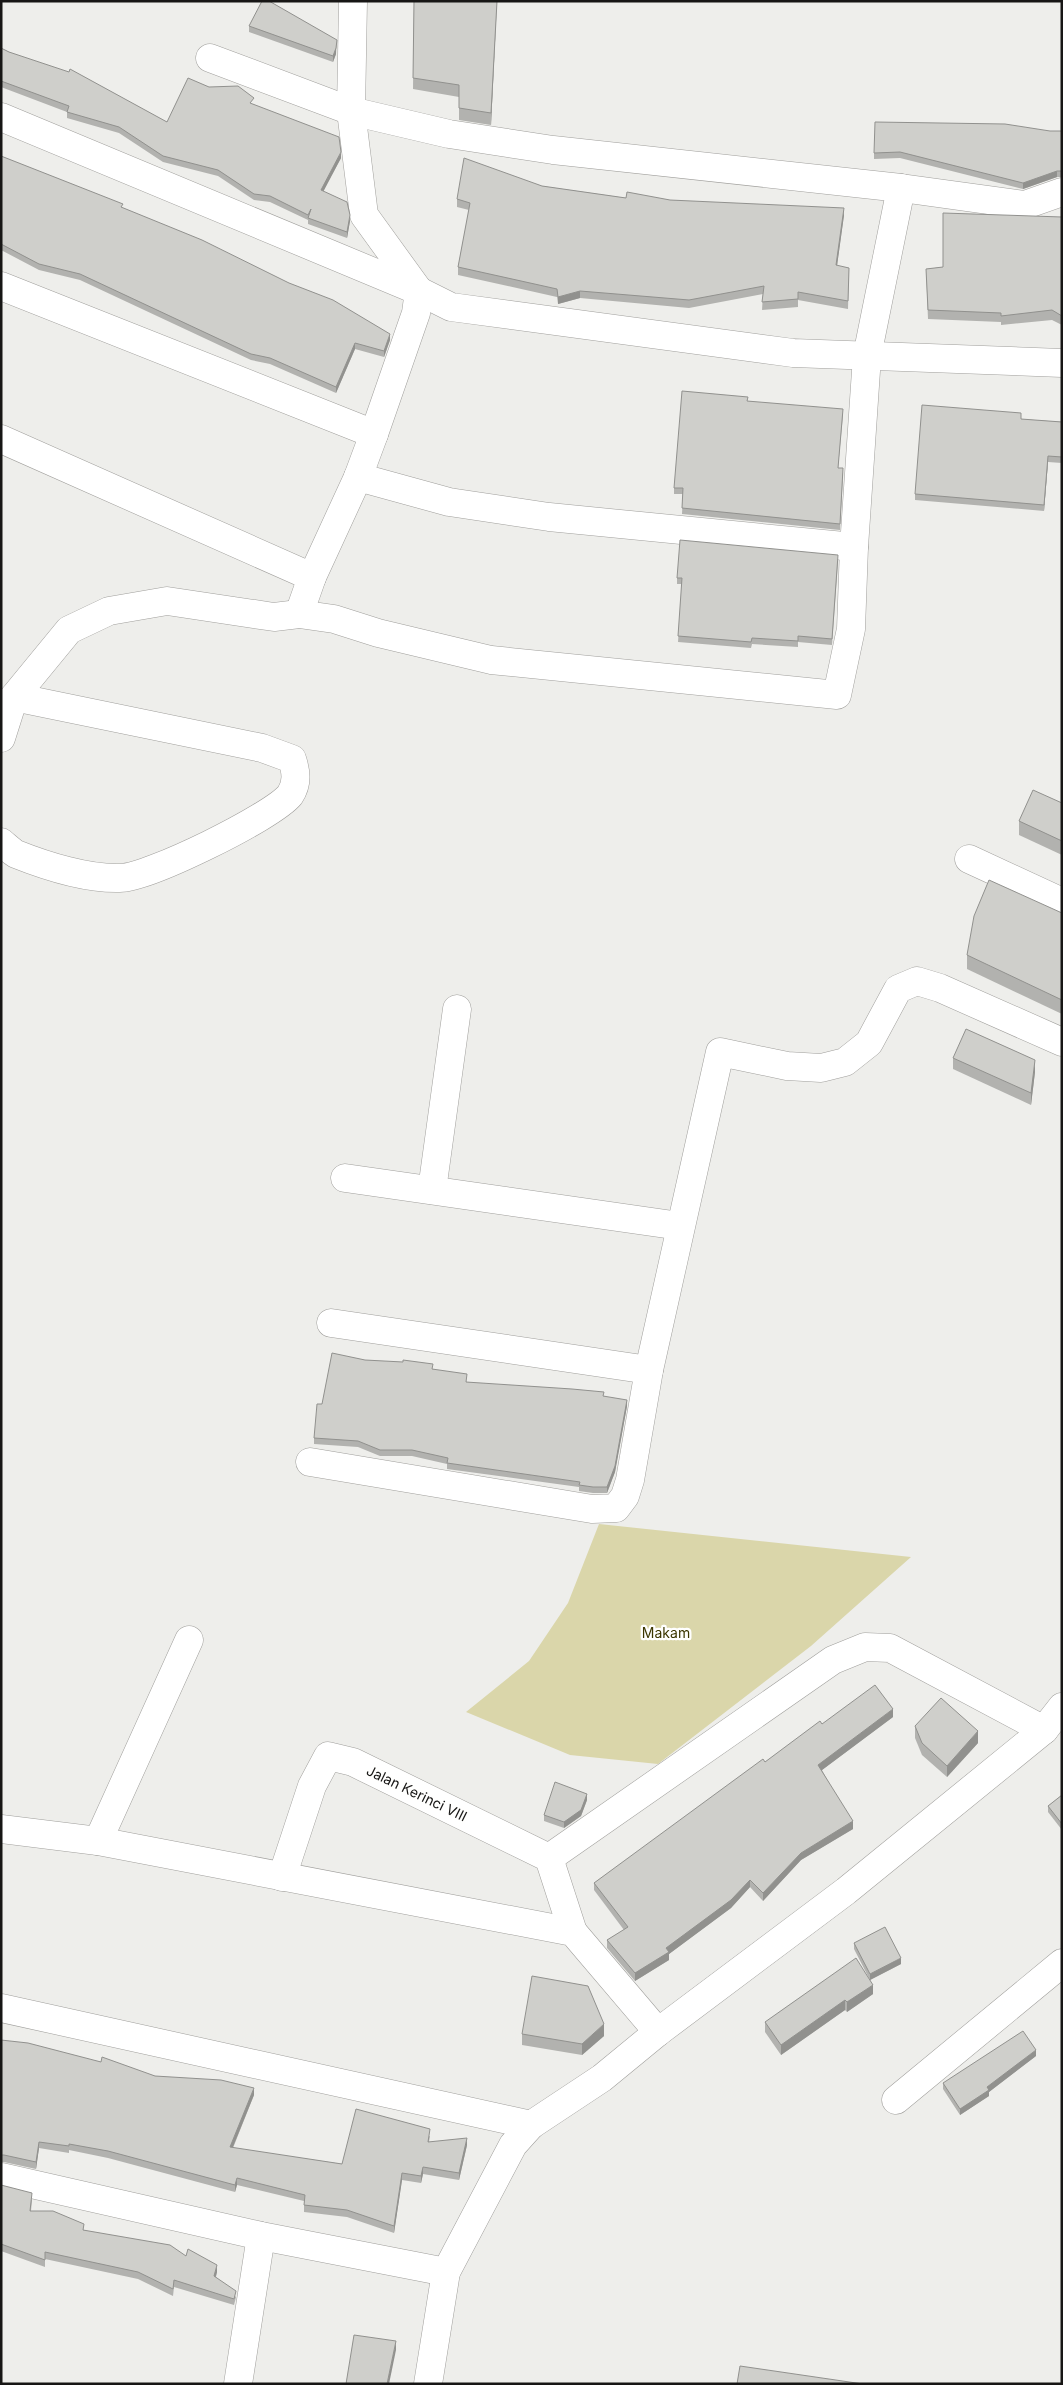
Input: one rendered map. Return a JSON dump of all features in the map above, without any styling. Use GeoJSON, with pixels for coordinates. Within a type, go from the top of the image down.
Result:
{"type":"FeatureCollection","features":[{"type":"Feature","properties":{"kind":"street"},"geometry":{"type":"LineString","coordinates":[[299,614],[312,577],[358,477],[374,434],[416,312],[419,291],[364,215],[351,111],[354,1]]}},
{"type":"Feature","properties":{"kind":"street"},"geometry":{"type":"LineString","coordinates":[[210,58],[351,111],[449,134],[553,150],[901,188],[1025,205],[1062,192]]}},
{"type":"Feature","properties":{"kind":"street"},"geometry":{"type":"LineString","coordinates":[[1,117],[419,291],[451,307],[793,353],[1062,363]]}},
{"type":"Feature","properties":{"kind":"street"},"geometry":{"type":"LineString","coordinates":[[1,738],[14,697],[70,630],[109,610],[167,601],[274,617],[299,614],[334,619],[378,633],[491,660],[837,695],[851,629],[854,547],[867,356],[901,188]]}},
{"type":"Feature","properties":{"kind":"street"},"geometry":{"type":"LineString","coordinates":[[1,286],[374,434]]}},
{"type":"Feature","properties":{"kind":"street"},"geometry":{"type":"LineString","coordinates":[[1,439],[312,577]]}},
{"type":"Feature","properties":{"kind":"street"},"geometry":{"type":"LineString","coordinates":[[358,477],[450,502],[549,517],[854,547]]}},
{"type":"Feature","properties":{"kind":"street"},"geometry":{"type":"LineString","coordinates":[[1,842],[14,853],[84,875],[121,878],[160,867],[231,834],[270,811],[290,794],[297,774],[292,759],[262,748],[14,697]]}},
{"type":"Feature","properties":{"kind":"street"},"geometry":{"type":"LineString","coordinates":[[970,859],[1062,902]]}},
{"type":"Feature","properties":{"kind":"street"},"geometry":{"type":"LineString","coordinates":[[310,1462],[592,1509],[616,1508],[625,1496],[630,1480],[649,1370],[720,1052],[787,1066],[821,1068],[845,1062],[869,1043],[898,989],[917,981],[940,988],[1062,1042]]}},
{"type":"Feature","properties":{"kind":"street"},"geometry":{"type":"LineString","coordinates":[[432,1190],[457,1009]]}},
{"type":"Feature","properties":{"kind":"street"},"geometry":{"type":"LineString","coordinates":[[345,1178],[680,1226]]}},
{"type":"Feature","properties":{"kind":"street"},"geometry":{"type":"LineString","coordinates":[[331,1323],[649,1370]]}},
{"type":"Feature","properties":{"kind":"street"},"geometry":{"type":"LineString","coordinates":[[98,1841],[189,1640]]}},
{"type":"Feature","properties":{"kind":"street"},"geometry":{"type":"LineString","coordinates":[[658,2032],[573,1932],[549,1858],[833,1660],[865,1647],[890,1648],[1044,1730]]}},
{"type":"Feature","properties":{"kind":"street"},"geometry":{"type":"LineString","coordinates":[[428,2384],[446,2272],[513,2145],[531,2125],[602,2078],[658,2032],[846,1891],[1044,1730],[1062,1707]]}},
{"type":"Feature","properties":{"kind":"street","name":"Jalan Kerinci VIII"},"geometry":{"type":"LineString","coordinates":[[282,1877],[312,1786],[328,1756],[353,1762],[549,1858]]}},
{"type":"Feature","properties":{"kind":"street"},"geometry":{"type":"LineString","coordinates":[[1,1829],[98,1841],[573,1932]]}},
{"type":"Feature","properties":{"kind":"street"},"geometry":{"type":"LineString","coordinates":[[896,2100],[1062,1963]]}},
{"type":"Feature","properties":{"kind":"street"},"geometry":{"type":"LineString","coordinates":[[1,2008],[531,2125]]}},
{"type":"Feature","properties":{"kind":"street"},"geometry":{"type":"LineString","coordinates":[[1,2177],[261,2236],[446,2272]]}},
{"type":"Feature","properties":{"kind":"street"},"geometry":{"type":"LineString","coordinates":[[238,2384],[261,2236]]}},
{"type":"Feature","properties":{"kind":"green space","name":"Makam"},"geometry":{"type":"Polygon","coordinates":[[[599,1524],[911,1557],[811,1646],[658,1764],[570,1755],[466,1712],[529,1661],[568,1603],[599,1524]]]}},
{"type":"Feature","properties":{"kind":"building"},"geometry":{"type":"Polygon","coordinates":[[[262,1],[269,1],[337,40],[333,56],[249,26],[262,1]]]}},
{"type":"Feature","properties":{"kind":"building"},"geometry":{"type":"Polygon","coordinates":[[[414,1],[497,1],[491,113],[459,108],[459,85],[413,78],[414,1]]]}},
{"type":"Feature","properties":{"kind":"building"},"geometry":{"type":"Polygon","coordinates":[[[1,48],[69,72],[70,69],[167,122],[188,78],[209,87],[238,86],[254,98],[250,103],[339,137],[341,152],[321,190],[347,202],[350,215],[347,232],[308,218],[311,209],[308,215],[270,196],[254,194],[218,170],[163,156],[119,127],[67,112],[69,106],[1,81],[1,48]]]}},
{"type":"Feature","properties":{"kind":"building"},"geometry":{"type":"Polygon","coordinates":[[[875,122],[1005,124],[1062,131],[1062,171],[1023,183],[900,152],[874,153],[875,122]]]}},
{"type":"Feature","properties":{"kind":"building"},"geometry":{"type":"Polygon","coordinates":[[[1,156],[123,204],[121,207],[202,240],[289,283],[333,300],[390,334],[384,351],[355,343],[336,387],[270,358],[251,354],[80,274],[39,264],[1,244],[1,156]]]}},
{"type":"Feature","properties":{"kind":"building"},"geometry":{"type":"Polygon","coordinates":[[[464,158],[542,186],[626,198],[627,192],[670,200],[844,208],[836,265],[849,268],[848,301],[798,292],[798,299],[762,302],[764,286],[689,300],[580,291],[558,297],[557,289],[458,267],[470,203],[457,199],[464,158]]]}},
{"type":"Feature","properties":{"kind":"building"},"geometry":{"type":"Polygon","coordinates":[[[943,213],[1062,217],[1062,316],[1052,310],[1001,316],[1001,313],[928,310],[926,269],[943,267],[943,213]]]}},
{"type":"Feature","properties":{"kind":"building"},"geometry":{"type":"Polygon","coordinates":[[[682,391],[748,397],[747,401],[843,409],[838,468],[843,468],[840,524],[682,508],[683,488],[674,488],[682,391]]]}},
{"type":"Feature","properties":{"kind":"building"},"geometry":{"type":"Polygon","coordinates":[[[922,405],[1021,413],[1021,419],[1062,422],[1062,457],[1048,456],[1044,505],[915,494],[922,405]]]}},
{"type":"Feature","properties":{"kind":"building"},"geometry":{"type":"Polygon","coordinates":[[[680,540],[838,555],[832,639],[798,636],[798,641],[752,638],[751,642],[678,636],[682,578],[677,578],[680,540]]]}},
{"type":"Feature","properties":{"kind":"building"},"geometry":{"type":"Polygon","coordinates":[[[1033,790],[1062,803],[1062,841],[1019,821],[1033,790]]]}},
{"type":"Feature","properties":{"kind":"building"},"geometry":{"type":"Polygon","coordinates":[[[989,880],[1062,913],[1062,1000],[967,955],[974,916],[989,880]]]}},
{"type":"Feature","properties":{"kind":"building"},"geometry":{"type":"Polygon","coordinates":[[[966,1029],[1035,1060],[1031,1093],[953,1058],[966,1029]]]}},
{"type":"Feature","properties":{"kind":"building"},"geometry":{"type":"Polygon","coordinates":[[[332,1353],[365,1360],[403,1362],[403,1360],[433,1364],[432,1369],[467,1374],[466,1382],[604,1392],[603,1396],[627,1400],[615,1466],[607,1487],[579,1485],[580,1482],[447,1463],[448,1458],[412,1450],[380,1450],[358,1441],[314,1438],[317,1404],[322,1404],[332,1353]]]}},
{"type":"Feature","properties":{"kind":"building"},"geometry":{"type":"Polygon","coordinates":[[[875,1685],[893,1709],[818,1765],[853,1821],[801,1853],[763,1893],[750,1880],[731,1900],[666,1948],[669,1952],[635,1973],[607,1940],[628,1927],[594,1883],[763,1759],[765,1762],[820,1721],[822,1724],[875,1685]]]}},
{"type":"Feature","properties":{"kind":"building"},"geometry":{"type":"Polygon","coordinates":[[[941,1698],[978,1731],[947,1766],[922,1743],[915,1726],[941,1698]]]}},
{"type":"Feature","properties":{"kind":"building"},"geometry":{"type":"Polygon","coordinates":[[[555,1782],[587,1794],[581,1810],[564,1822],[544,1815],[555,1782]]]}},
{"type":"Feature","properties":{"kind":"building"},"geometry":{"type":"Polygon","coordinates":[[[1062,1795],[1062,1824],[1048,1806],[1062,1795]]]}},
{"type":"Feature","properties":{"kind":"building"},"geometry":{"type":"Polygon","coordinates":[[[885,1927],[901,1958],[870,1974],[854,1943],[885,1927]]]}},
{"type":"Feature","properties":{"kind":"building"},"geometry":{"type":"Polygon","coordinates":[[[856,1958],[873,1985],[847,2002],[845,2000],[781,2045],[765,2022],[856,1958]]]}},
{"type":"Feature","properties":{"kind":"building"},"geometry":{"type":"Polygon","coordinates":[[[532,1976],[588,1986],[604,2024],[582,2044],[522,2034],[532,1976]]]}},
{"type":"Feature","properties":{"kind":"building"},"geometry":{"type":"Polygon","coordinates":[[[1023,2031],[1036,2050],[987,2087],[989,2090],[960,2109],[943,2083],[1023,2031]]]}},
{"type":"Feature","properties":{"kind":"building"},"geometry":{"type":"Polygon","coordinates":[[[1,2040],[28,2043],[101,2062],[102,2057],[155,2076],[221,2080],[254,2088],[230,2147],[342,2164],[356,2109],[430,2129],[428,2142],[467,2138],[459,2173],[423,2167],[421,2176],[402,2173],[394,2226],[347,2210],[304,2205],[305,2195],[237,2178],[235,2185],[108,2151],[69,2144],[69,2146],[39,2142],[36,2162],[1,2155],[1,2040]]]}},
{"type":"Feature","properties":{"kind":"building"},"geometry":{"type":"Polygon","coordinates":[[[1,2185],[32,2193],[30,2211],[53,2211],[84,2224],[83,2230],[170,2245],[186,2256],[188,2249],[217,2265],[214,2276],[236,2291],[234,2299],[174,2280],[173,2289],[138,2272],[45,2252],[45,2260],[1,2244],[1,2185]]]}},
{"type":"Feature","properties":{"kind":"building"},"geometry":{"type":"Polygon","coordinates":[[[354,2335],[396,2341],[387,2384],[346,2384],[354,2335]]]}},
{"type":"Feature","properties":{"kind":"building"},"geometry":{"type":"Polygon","coordinates":[[[740,2366],[863,2384],[737,2384],[740,2366]]]}}]}
